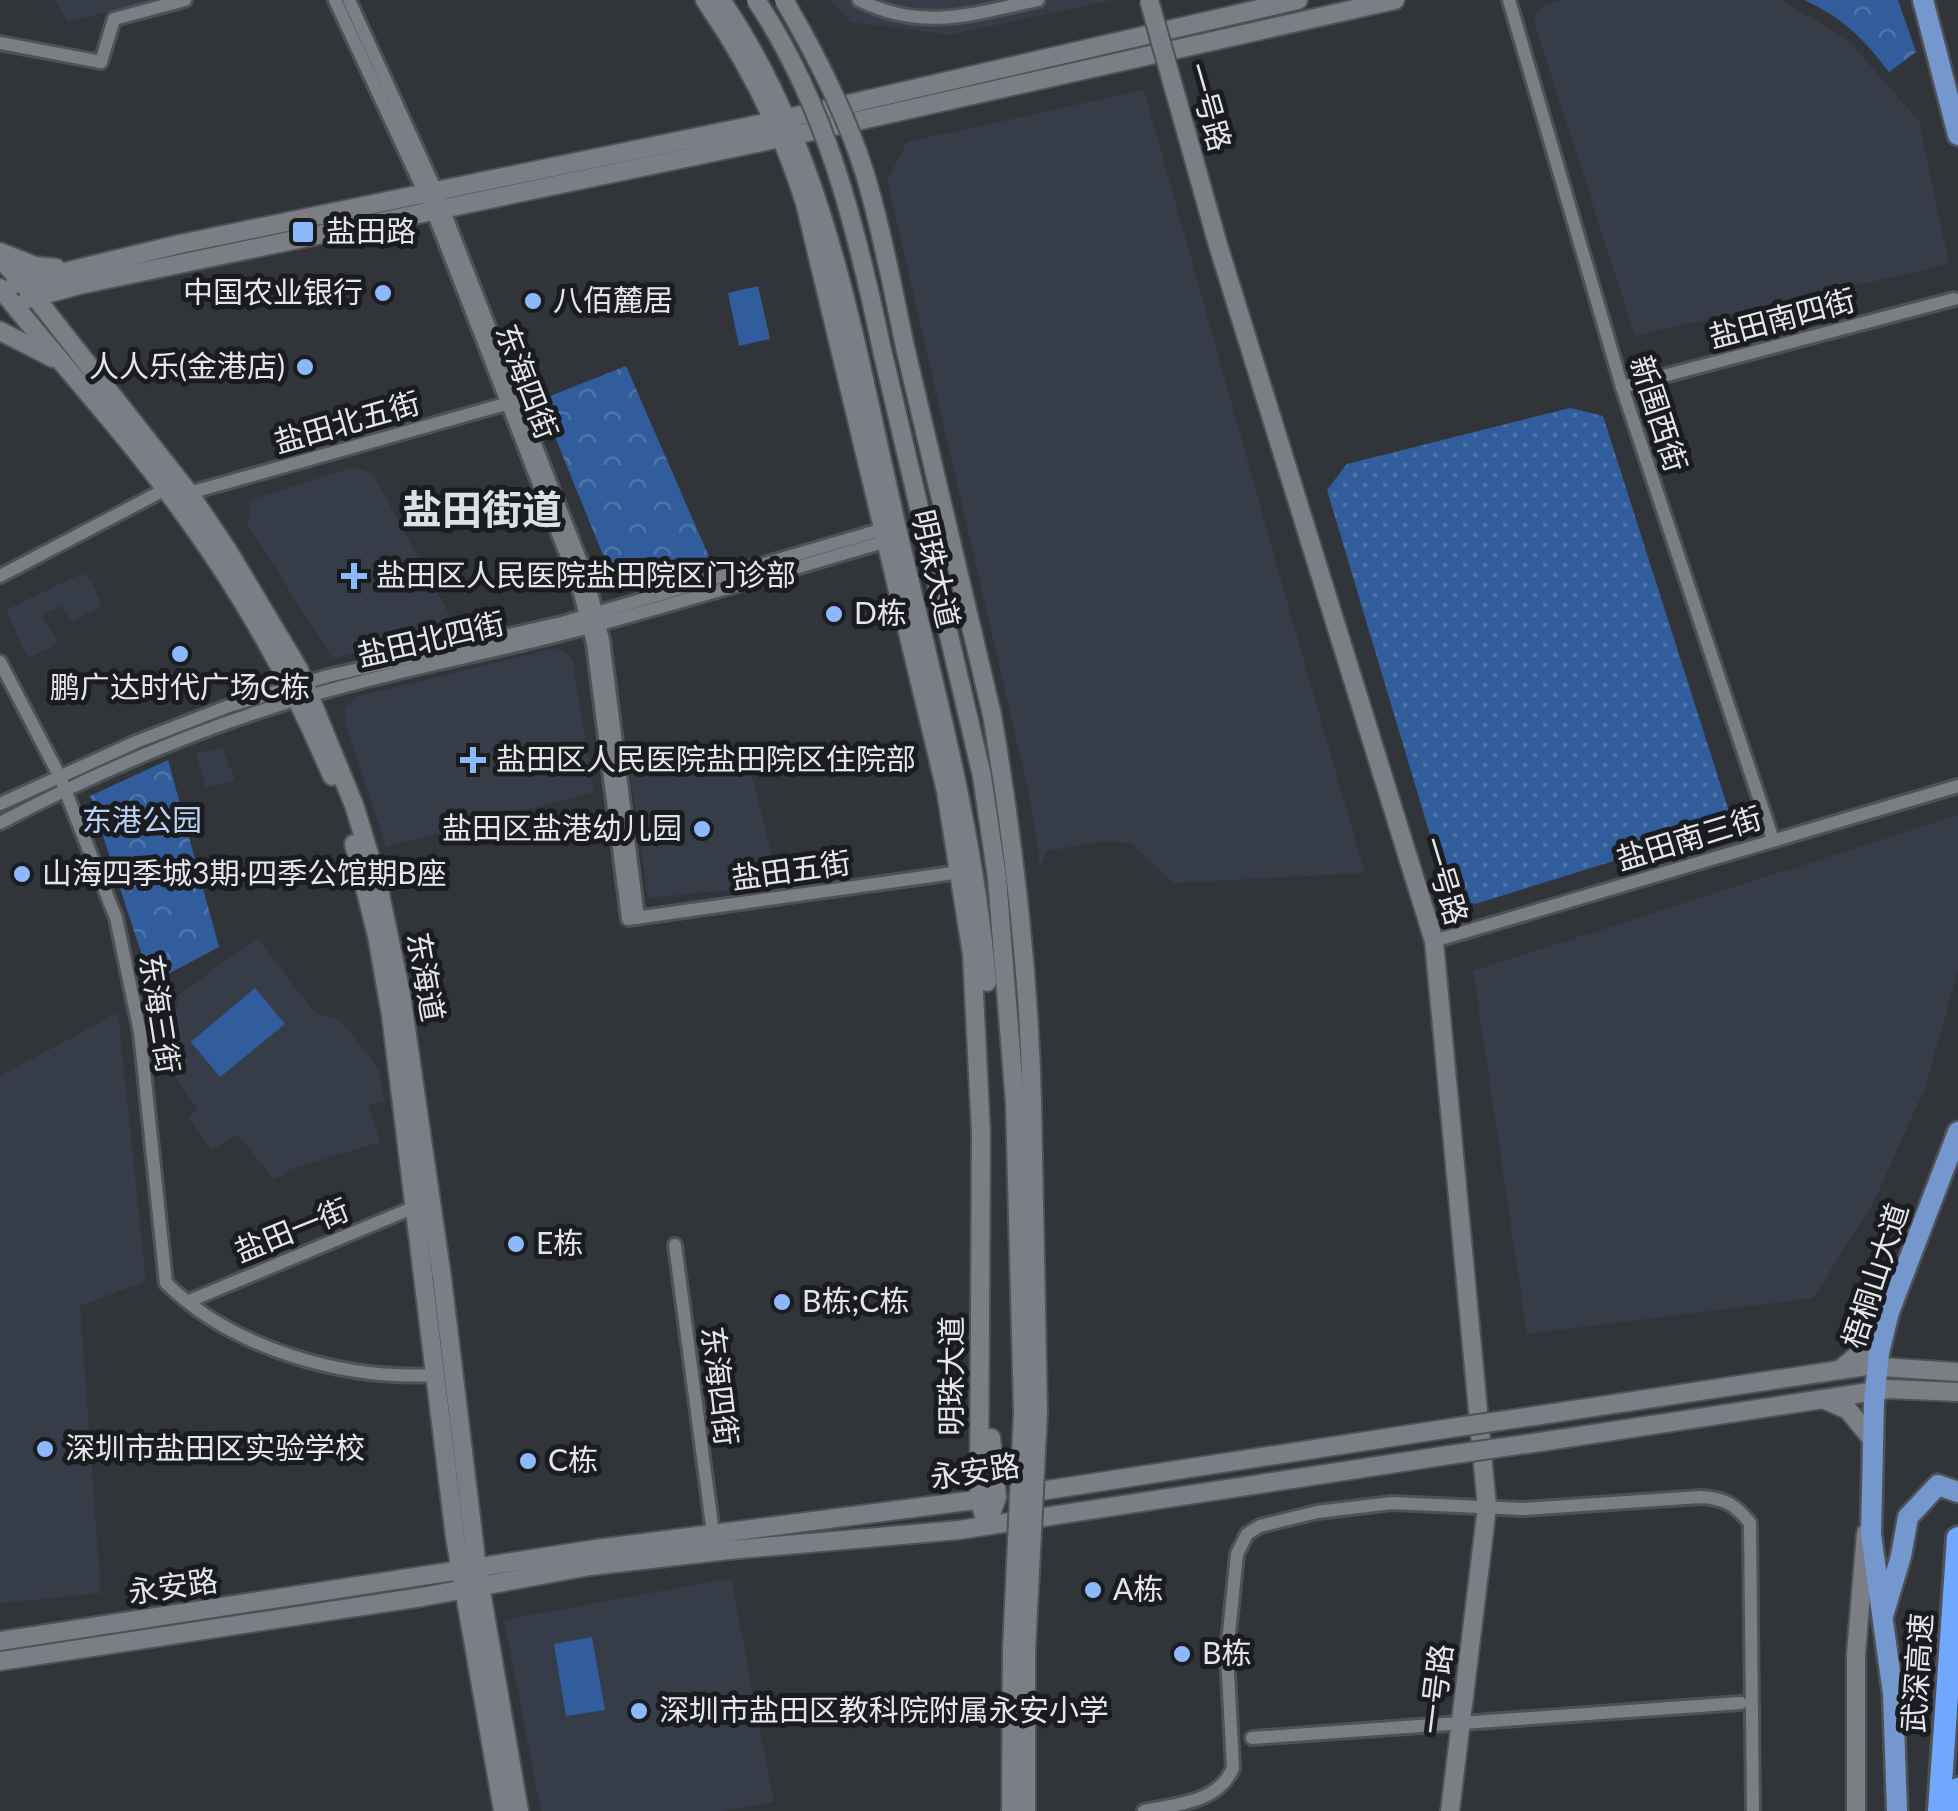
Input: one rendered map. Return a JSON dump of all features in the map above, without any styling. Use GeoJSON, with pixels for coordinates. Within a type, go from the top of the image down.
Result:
{"type":"FeatureCollection","features":[{"type":"Feature","properties":{"kind":"highway","name":"武深高速"},"geometry":{"type":"LineString","coordinates":[[1939,1811],[1958,1538]]}},
{"type":"Feature","properties":{"kind":"highway"},"geometry":{"type":"LineString","coordinates":[[1956,1811],[1958,1789]]}},
{"type":"Feature","properties":{"kind":"main road"},"geometry":{"type":"LineString","coordinates":[[1923,0],[1958,135]]}},
{"type":"Feature","properties":{"kind":"main road","name":"梧桐山大道"},"geometry":{"type":"LineString","coordinates":[[1897,1811],[1893,1694],[1873,1561],[1870,1503],[1875,1392],[1889,1312],[1958,1132]]}},
{"type":"Feature","properties":{"kind":"main road"},"geometry":{"type":"LineString","coordinates":[[1882,1619],[1908,1518],[1938,1485],[1958,1492]]}},
{"type":"Feature","properties":{"kind":"street"},"geometry":{"type":"LineString","coordinates":[[0,44],[101,62],[114,19],[185,0]]}},
{"type":"Feature","properties":{"kind":"street","name":"东海四街"},"geometry":{"type":"LineString","coordinates":[[336,0],[434,199]]}},
{"type":"Feature","properties":{"kind":"street","name":"东海四街"},"geometry":{"type":"LineString","coordinates":[[349,0],[434,199],[592,620],[633,918]]}},
{"type":"Feature","properties":{"kind":"street","name":"明珠大道"},"geometry":{"type":"LineString","coordinates":[[705,0],[785,127],[820,255],[946,791],[972,954],[980,1083],[988,1499]]}},
{"type":"Feature","properties":{"kind":"street","name":"明珠大道"},"geometry":{"type":"LineString","coordinates":[[721,0],[754,51],[832,253],[958,788],[978,902],[992,1068],[991,1458],[987,1525]]}},
{"type":"Feature","properties":{"kind":"street","name":"明珠大道"},"geometry":{"type":"LineString","coordinates":[[756,0],[793,64],[826,134],[853,220],[982,776],[1023,1103],[1038,1412],[1026,1651],[1026,1811]]}},
{"type":"Feature","properties":{"kind":"street","name":"明珠大道"},"geometry":{"type":"LineString","coordinates":[[784,0],[830,84],[876,216],[999,752],[1017,875],[1030,1025],[1023,1103],[1022,1412],[1012,1649],[1011,1811]]}},
{"type":"Feature","properties":{"kind":"street"},"geometry":{"type":"LineString","coordinates":[[859,0],[888,12],[943,20],[1038,0]]}},
{"type":"Feature","properties":{"kind":"street","name":"一号路"},"geometry":{"type":"LineString","coordinates":[[1149,0],[1218,245],[1434,942],[1487,1507],[1450,1811]]}},
{"type":"Feature","properties":{"kind":"street"},"geometry":{"type":"LineString","coordinates":[[785,127],[1298,0]]}},
{"type":"Feature","properties":{"kind":"street"},"geometry":{"type":"LineString","coordinates":[[0,288],[22,282],[75,278],[434,199],[1395,0]]}},
{"type":"Feature","properties":{"kind":"street","name":"新围西街"},"geometry":{"type":"LineString","coordinates":[[1509,0],[1622,387],[1772,840]]}},
{"type":"Feature","properties":{"kind":"street"},"geometry":{"type":"LineString","coordinates":[[0,255],[75,278]]}},
{"type":"Feature","properties":{"kind":"street","name":"东海道"},"geometry":{"type":"LineString","coordinates":[[0,255],[189,493],[276,626],[360,822],[382,898],[398,979],[442,1278],[470,1578],[519,1811]]}},
{"type":"Feature","properties":{"kind":"street"},"geometry":{"type":"LineString","coordinates":[[6,306],[75,278]]}},
{"type":"Feature","properties":{"kind":"street"},"geometry":{"type":"LineString","coordinates":[[68,342],[62,310],[75,278]]}},
{"type":"Feature","properties":{"kind":"street","name":"东海道"},"geometry":{"type":"LineString","coordinates":[[0,288],[6,306],[166,489],[236,589],[302,691],[338,792],[368,894],[391,1015],[435,1375],[470,1578],[503,1811]]}},
{"type":"Feature","properties":{"kind":"street","name":"盐田南四街"},"geometry":{"type":"LineString","coordinates":[[1622,387],[1954,299]]}},
{"type":"Feature","properties":{"kind":"street"},"geometry":{"type":"LineString","coordinates":[[0,331],[57,360]]}},
{"type":"Feature","properties":{"kind":"street","name":"盐田北五街"},"geometry":{"type":"LineString","coordinates":[[189,493],[513,402]]}},
{"type":"Feature","properties":{"kind":"street"},"geometry":{"type":"LineString","coordinates":[[0,576],[166,489]]}},
{"type":"Feature","properties":{"kind":"street","name":"盐田北四街"},"geometry":{"type":"LineString","coordinates":[[0,804],[302,691],[592,620],[886,535]]}},
{"type":"Feature","properties":{"kind":"street","name":"东海三街"},"geometry":{"type":"LineString","coordinates":[[0,662],[62,782],[106,890],[130,975],[144,1065],[163,1272],[166,1283],[189,1302]]}},
{"type":"Feature","properties":{"kind":"street","name":"盐田北四街"},"geometry":{"type":"LineString","coordinates":[[0,823],[62,782]]}},
{"type":"Feature","properties":{"kind":"street","name":"盐田南三街"},"geometry":{"type":"LineString","coordinates":[[1434,942],[1958,786]]}},
{"type":"Feature","properties":{"kind":"street","name":"盐田五街"},"geometry":{"type":"LineString","coordinates":[[633,918],[960,872]]}},
{"type":"Feature","properties":{"kind":"street","name":"盐田一街"},"geometry":{"type":"LineString","coordinates":[[189,1302],[415,1207]]}},
{"type":"Feature","properties":{"kind":"street","name":"东海四街"},"geometry":{"type":"LineString","coordinates":[[676,1245],[713,1533]]}},
{"type":"Feature","properties":{"kind":"street"},"geometry":{"type":"LineString","coordinates":[[189,1302],[240,1334],[296,1357],[390,1375],[435,1375]]}},
{"type":"Feature","properties":{"kind":"street"},"geometry":{"type":"LineString","coordinates":[[1834,1371],[1849,1364],[1866,1348],[1889,1312]]}},
{"type":"Feature","properties":{"kind":"street","name":"永安路"},"geometry":{"type":"LineString","coordinates":[[0,1661],[713,1533],[988,1499],[1878,1365],[1958,1372]]}},
{"type":"Feature","properties":{"kind":"street","name":"永安路"},"geometry":{"type":"LineString","coordinates":[[0,1640],[470,1578],[987,1525],[1875,1392],[1910,1388],[1958,1392]]}},
{"type":"Feature","properties":{"kind":"street"},"geometry":{"type":"LineString","coordinates":[[1822,1399],[1848,1410],[1871,1438]]}},
{"type":"Feature","properties":{"kind":"street"},"geometry":{"type":"LineString","coordinates":[[1144,1811],[1206,1798],[1228,1779],[1233,1768],[1226,1654],[1236,1554],[1246,1534],[1260,1526],[1317,1512],[1392,1504],[1524,1509],[1700,1497],[1721,1498],[1738,1509],[1750,1524],[1753,1811]]}},
{"type":"Feature","properties":{"kind":"street","name":"梧桐山大道"},"geometry":{"type":"LineString","coordinates":[[1856,1811],[1856,1654],[1870,1503]]}},
{"type":"Feature","properties":{"kind":"street"},"geometry":{"type":"LineString","coordinates":[[1252,1738],[1741,1702]]}},
{"type":"Feature","properties":{"kind":"shaded area"},"geometry":{"type":"Polygon","coordinates":[[[55,0],[152,0],[67,22],[55,0]]]}},
{"type":"Feature","properties":{"kind":"shaded area"},"geometry":{"type":"Polygon","coordinates":[[[831,0],[1112,0],[950,35],[851,22],[831,0]]]}},
{"type":"Feature","properties":{"kind":"shaded area"},"geometry":{"type":"Polygon","coordinates":[[[1561,0],[1781,0],[1847,39],[1919,121],[1949,264],[1635,336],[1533,19],[1545,4],[1561,0]]]}},
{"type":"Feature","properties":{"kind":"shaded area"},"geometry":{"type":"Polygon","coordinates":[[[1144,90],[1365,873],[1173,883],[1132,844],[1105,841],[1047,851],[1040,865],[1032,808],[887,180],[907,142],[1144,90]]]}},
{"type":"Feature","properties":{"kind":"shaded area","name":"盐田区人民医院盐田院区门诊部"},"geometry":{"type":"Polygon","coordinates":[[[354,467],[373,474],[457,629],[332,658],[248,525],[250,500],[354,467]]]}},
{"type":"Feature","properties":{"kind":"shaded area"},"geometry":{"type":"Polygon","coordinates":[[[81,574],[90,578],[102,606],[72,621],[62,606],[42,615],[58,644],[28,658],[6,610],[81,574]]]}},
{"type":"Feature","properties":{"kind":"shaded area","name":"盐田区人民医院盐田院区住院部"},"geometry":{"type":"Polygon","coordinates":[[[556,648],[573,661],[594,792],[386,847],[346,728],[345,709],[355,697],[556,648]]]}},
{"type":"Feature","properties":{"kind":"shaded area"},"geometry":{"type":"Polygon","coordinates":[[[222,747],[235,780],[206,788],[196,754],[222,747]]]}},
{"type":"Feature","properties":{"kind":"shaded area","name":"盐田区盐港幼儿园"},"geometry":{"type":"Polygon","coordinates":[[[747,757],[780,885],[648,898],[630,773],[747,757]]]}},
{"type":"Feature","properties":{"kind":"shaded area"},"geometry":{"type":"Polygon","coordinates":[[[1958,815],[1958,971],[1925,1088],[1873,1203],[1813,1298],[1527,1334],[1473,971],[1958,815]]]}},
{"type":"Feature","properties":{"kind":"shaded area"},"geometry":{"type":"Polygon","coordinates":[[[257,938],[315,1013],[341,1021],[380,1071],[384,1102],[368,1104],[380,1142],[289,1170],[274,1180],[238,1135],[211,1150],[188,1117],[197,1110],[168,1067],[178,995],[257,938]]]}},
{"type":"Feature","properties":{"kind":"shaded area","name":"深圳市盐田区实验学校"},"geometry":{"type":"Polygon","coordinates":[[[118,1013],[146,1281],[80,1306],[101,1593],[0,1603],[0,1076],[118,1013]]]}},
{"type":"Feature","properties":{"kind":"shaded area","name":"深圳市盐田区教科院附属永安小学"},"geometry":{"type":"Polygon","coordinates":[[[731,1578],[774,1802],[724,1811],[541,1811],[504,1620],[731,1578]]]}},
{"type":"Feature","properties":{"kind":"green space"},"geometry":{"type":"Polygon","coordinates":[[[1804,0],[1898,0],[1916,52],[1889,72],[1851,30],[1804,0]]]}},
{"type":"Feature","properties":{"kind":"green space"},"geometry":{"type":"Polygon","coordinates":[[[758,286],[770,339],[739,346],[728,293],[758,286]]]}},
{"type":"Feature","properties":{"kind":"green space"},"geometry":{"type":"Polygon","coordinates":[[[626,366],[710,559],[626,583],[610,572],[540,400],[626,366]]]}},
{"type":"Feature","properties":{"kind":"green space"},"geometry":{"type":"Polygon","coordinates":[[[1570,408],[1603,416],[1733,824],[1475,904],[1448,895],[1327,490],[1347,464],[1570,408]]]}},
{"type":"Feature","properties":{"kind":"green space","name":"东港公园"},"geometry":{"type":"Polygon","coordinates":[[[168,760],[219,947],[151,983],[90,796],[168,760]]]}},
{"type":"Feature","properties":{"kind":"green space"},"geometry":{"type":"Polygon","coordinates":[[[255,988],[285,1024],[220,1077],[191,1042],[255,988]]]}},
{"type":"Feature","properties":{"kind":"green space"},"geometry":{"type":"Polygon","coordinates":[[[592,1637],[605,1710],[566,1716],[554,1644],[592,1637]]]}},
{"type":"Feature","properties":{"kind":"place","name":"盐田路"},"geometry":{"type":"Point","coordinates":[303,232]}},
{"type":"Feature","properties":{"kind":"place","name":"中国农业银行"},"geometry":{"type":"Point","coordinates":[383,293]}},
{"type":"Feature","properties":{"kind":"place","name":"八佰麓居"},"geometry":{"type":"Point","coordinates":[533,301]}},
{"type":"Feature","properties":{"kind":"place","name":"人人乐(金港店)"},"geometry":{"type":"Point","coordinates":[305,367]}},
{"type":"Feature","properties":{"kind":"place","name":"盐田区人民医院盐田院区门诊部"},"geometry":{"type":"Point","coordinates":[354,576]}},
{"type":"Feature","properties":{"kind":"place","name":"D栋"},"geometry":{"type":"Point","coordinates":[834,614]}},
{"type":"Feature","properties":{"kind":"place","name":"鹏广达时代广场C栋"},"geometry":{"type":"Point","coordinates":[180,654]}},
{"type":"Feature","properties":{"kind":"place","name":"盐田区人民医院盐田院区住院部"},"geometry":{"type":"Point","coordinates":[473,760]}},
{"type":"Feature","properties":{"kind":"place","name":"盐田区盐港幼儿园"},"geometry":{"type":"Point","coordinates":[702,829]}},
{"type":"Feature","properties":{"kind":"place","name":"山海四季城3期·四季公馆期B座"},"geometry":{"type":"Point","coordinates":[22,874]}},
{"type":"Feature","properties":{"kind":"place","name":"E栋"},"geometry":{"type":"Point","coordinates":[516,1244]}},
{"type":"Feature","properties":{"kind":"place","name":"B栋;C栋"},"geometry":{"type":"Point","coordinates":[782,1302]}},
{"type":"Feature","properties":{"kind":"place","name":"深圳市盐田区实验学校"},"geometry":{"type":"Point","coordinates":[45,1449]}},
{"type":"Feature","properties":{"kind":"place","name":"C栋"},"geometry":{"type":"Point","coordinates":[528,1461]}},
{"type":"Feature","properties":{"kind":"place","name":"A栋"},"geometry":{"type":"Point","coordinates":[1093,1590]}},
{"type":"Feature","properties":{"kind":"place","name":"B栋"},"geometry":{"type":"Point","coordinates":[1182,1654]}},
{"type":"Feature","properties":{"kind":"place","name":"深圳市盐田区教科院附属永安小学"},"geometry":{"type":"Point","coordinates":[639,1711]}},
{"type":"Feature","properties":{"kind":"district","name":"盐田街道"},"geometry":{"type":"Point","coordinates":[482,510]}}]}
